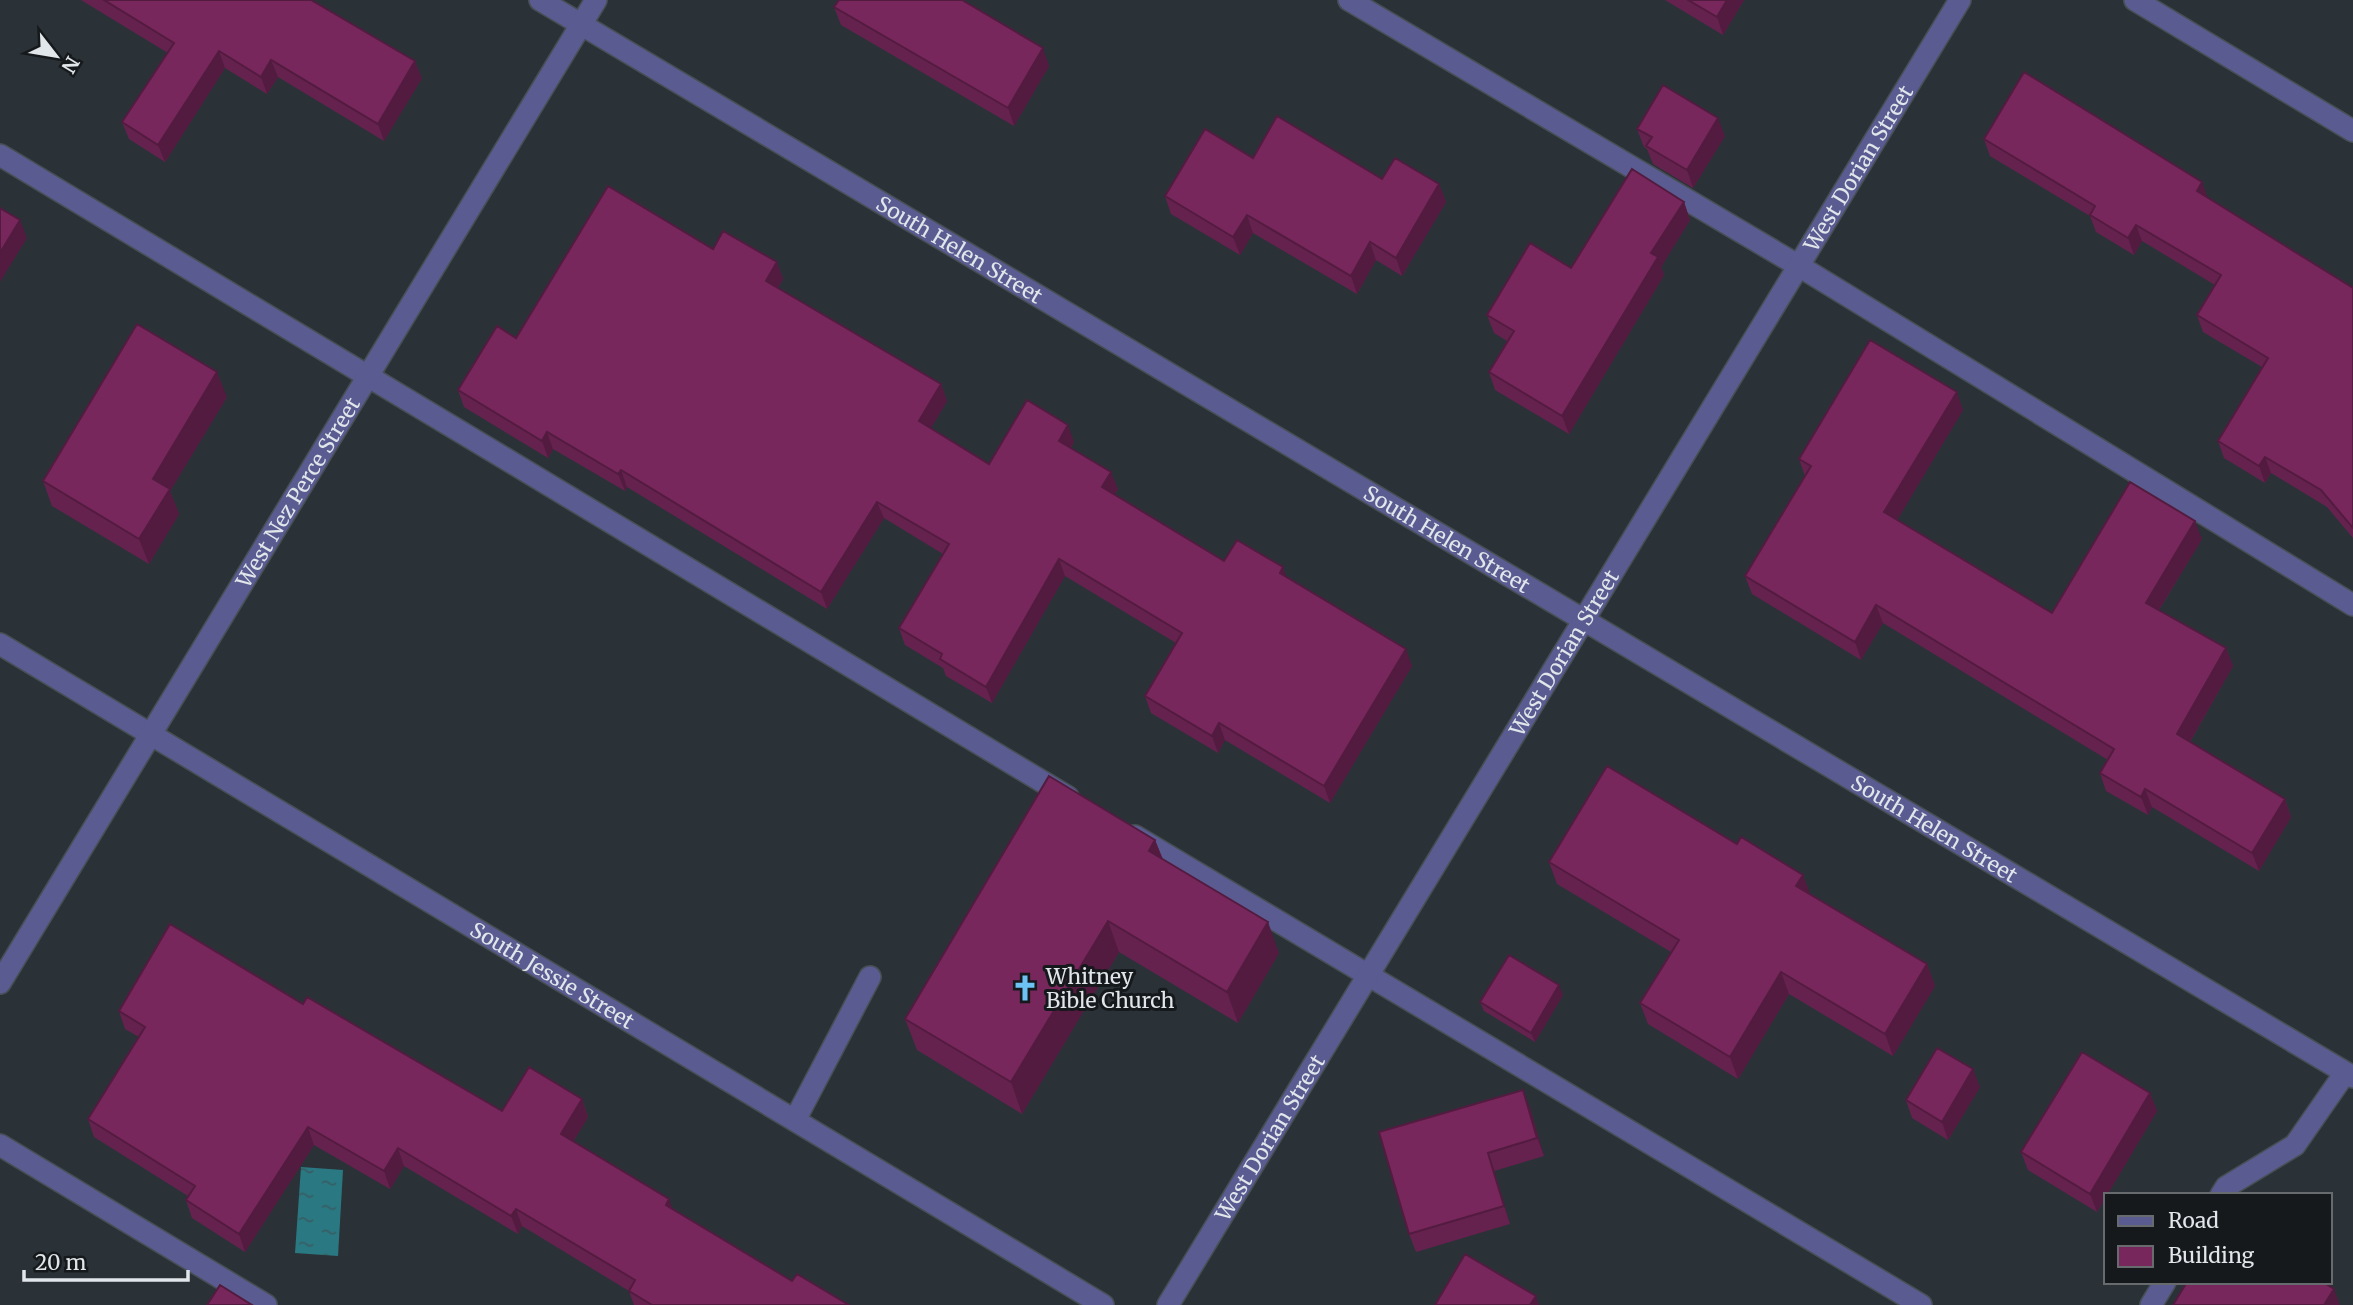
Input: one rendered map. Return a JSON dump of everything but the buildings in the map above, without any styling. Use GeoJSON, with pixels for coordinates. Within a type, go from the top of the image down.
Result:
{"type":"FeatureCollection","features":[{"type":"Feature","properties":{"kind":"street","name":"South Helen Street"},"geometry":{"type":"LineString","coordinates":[[540,0],[2349,1075]]}},
{"type":"Feature","properties":{"kind":"street","name":"West Nez Perce Street"},"geometry":{"type":"LineString","coordinates":[[0,983],[596,0]]}},
{"type":"Feature","properties":{"kind":"street"},"geometry":{"type":"LineString","coordinates":[[1349,0],[1799,265],[2353,605]]}},
{"type":"Feature","properties":{"kind":"street","name":"West Dorian Street"},"geometry":{"type":"LineString","coordinates":[[1168,1305],[1960,0]]}},
{"type":"Feature","properties":{"kind":"street"},"geometry":{"type":"LineString","coordinates":[[2135,0],[2353,131]]}},
{"type":"Feature","properties":{"kind":"street"},"geometry":{"type":"LineString","coordinates":[[0,155],[1090,810]]}},
{"type":"Feature","properties":{"kind":"street","name":"South Jessie Street"},"geometry":{"type":"LineString","coordinates":[[0,644],[1103,1305]]}},
{"type":"Feature","properties":{"kind":"street"},"geometry":{"type":"LineString","coordinates":[[1114,824],[1921,1305]]}},
{"type":"Feature","properties":{"kind":"street"},"geometry":{"type":"LineString","coordinates":[[795,1120],[870,977]]}},
{"type":"Feature","properties":{"kind":"street"},"geometry":{"type":"LineString","coordinates":[[2222,1193],[2226,1187],[2295,1145],[2349,1075]]}},
{"type":"Feature","properties":{"kind":"street"},"geometry":{"type":"LineString","coordinates":[[0,1145],[266,1305]]}},
{"type":"Feature","properties":{"kind":"street"},"geometry":{"type":"LineString","coordinates":[[2151,1305],[2164,1284]]}},
{"type":"Feature","properties":{"kind":"water"},"geometry":{"type":"Polygon","coordinates":[[[301,1167],[343,1170],[338,1256],[295,1253],[301,1167]]]}},
{"type":"Feature","properties":{"kind":"place","name":"Whitney Bible Church"},"geometry":{"type":"Point","coordinates":[1025,988]}}]}
